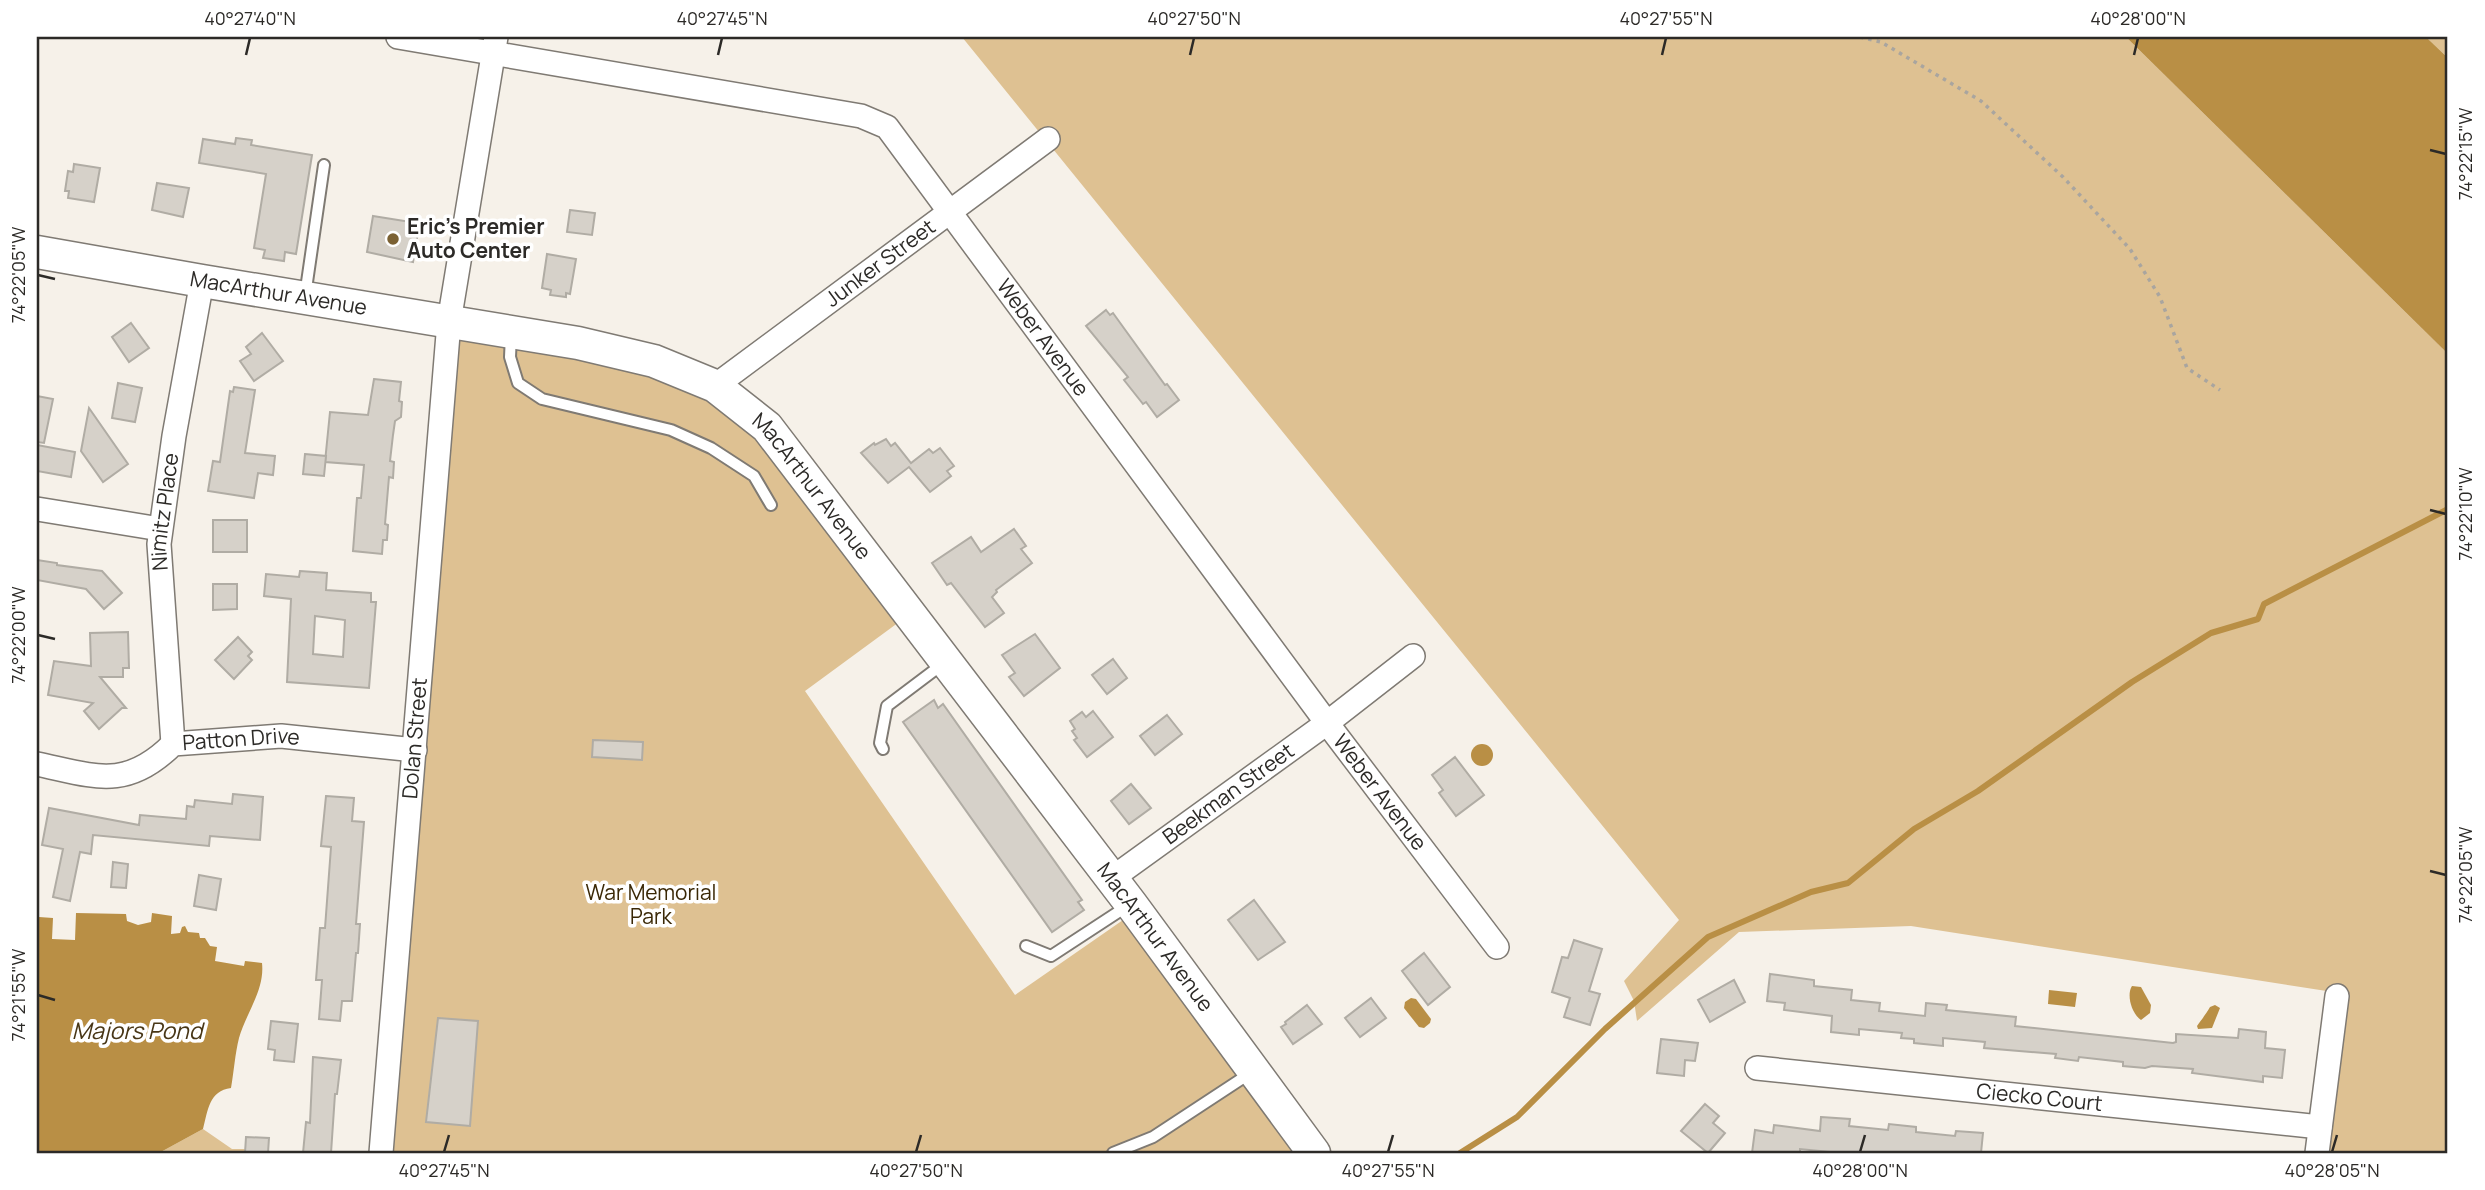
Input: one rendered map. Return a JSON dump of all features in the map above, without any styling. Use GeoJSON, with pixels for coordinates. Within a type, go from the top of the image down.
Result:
{"type":"FeatureCollection","features":[{"type":"Feature","properties":{"kind":"street","name":"Weber Avenue"},"geometry":{"type":"LineString","coordinates":[[398,37],[494,45],[861,117],[887,127],[1327,723],[1497,947]]}},
{"type":"Feature","properties":{"kind":"street","name":"Dolan Street"},"geometry":{"type":"LineString","coordinates":[[381,1153],[449,323],[494,45]]}},
{"type":"Feature","properties":{"kind":"street","name":"Junker Street"},"geometry":{"type":"LineString","coordinates":[[715,386],[1048,139]]}},
{"type":"Feature","properties":{"kind":"street","name":"MacArthur Avenue"},"geometry":{"type":"LineString","coordinates":[[37,252],[578,343],[654,360],[715,386],[766,427],[1131,904],[1314,1153]]}},
{"type":"Feature","properties":{"kind":"street","name":"Nimitz Place"},"geometry":{"type":"LineString","coordinates":[[173,744],[159,544],[202,281]]}},
{"type":"Feature","properties":{"kind":"street"},"geometry":{"type":"LineString","coordinates":[[37,509],[160,529]]}},
{"type":"Feature","properties":{"kind":"street","name":"Beekman Street"},"geometry":{"type":"LineString","coordinates":[[1111,879],[1327,723],[1413,656]]}},
{"type":"Feature","properties":{"kind":"street","name":"Patton Drive"},"geometry":{"type":"LineString","coordinates":[[37,764],[100,778],[130,774],[155,762],[173,744],[281,736],[415,750]]}},
{"type":"Feature","properties":{"kind":"street"},"geometry":{"type":"LineString","coordinates":[[2318,1153],[2337,996]]}},
{"type":"Feature","properties":{"kind":"street","name":"Ciecko Court"},"geometry":{"type":"LineString","coordinates":[[1756,1068],[2320,1127]]}},
{"type":"Feature","properties":{"kind":"lane"},"geometry":{"type":"LineString","coordinates":[[304,298],[324,164]]}},
{"type":"Feature","properties":{"kind":"lane"},"geometry":{"type":"LineString","coordinates":[[511,332],[510,358],[518,383],[542,399],[671,430],[711,448],[754,476],[771,505]]}},
{"type":"Feature","properties":{"kind":"lane"},"geometry":{"type":"LineString","coordinates":[[883,748],[880,743],[887,706],[946,661]]}},
{"type":"Feature","properties":{"kind":"lane"},"geometry":{"type":"LineString","coordinates":[[1026,946],[1051,956],[1131,904]]}},
{"type":"Feature","properties":{"kind":"lane"},"geometry":{"type":"LineString","coordinates":[[1113,1153],[1153,1136],[1254,1072]]}},
{"type":"Feature","properties":{"kind":"path"},"geometry":{"type":"LineString","coordinates":[[1860,37],[1881,42],[1981,101],[2063,177],[2130,249],[2160,297],[2187,368],[2220,390]]}},
{"type":"Feature","properties":{"kind":"green space"},"geometry":{"type":"Polygon","coordinates":[[[962,37],[2126,37],[2448,354],[2448,1153],[2317,1153],[2333,992],[1911,926],[1739,932],[1637,1021],[1634,1001],[1624,981],[1679,920],[962,37]]]}},
{"type":"Feature","properties":{"kind":"green space"},"geometry":{"type":"Polygon","coordinates":[[[2426,37],[2448,37],[2448,58],[2426,37]]]}},
{"type":"Feature","properties":{"kind":"green space","name":"War Memorial Park"},"geometry":{"type":"Polygon","coordinates":[[[449,322],[715,386],[910,614],[805,691],[1015,995],[1136,911],[1314,1153],[381,1153],[449,322]]]}},
{"type":"Feature","properties":{"kind":"green space"},"geometry":{"type":"Polygon","coordinates":[[[203,1129],[232,1149],[245,1149],[245,1153],[159,1153],[203,1129]]]}},
{"type":"Feature","properties":{"kind":"water"},"geometry":{"type":"Polygon","coordinates":[[[2126,37],[2426,37],[2448,58],[2448,354],[2126,37]]]}},
{"type":"Feature","properties":{"kind":"water"},"geometry":{"type":"Polygon","coordinates":[[[1482,744],[1490,747],[1493,755],[1490,763],[1482,766],[1474,763],[1471,755],[1474,747],[1482,744]]]}},
{"type":"Feature","properties":{"kind":"water","name":"Majors Pond"},"geometry":{"type":"Polygon","coordinates":[[[76,913],[126,914],[127,921],[138,925],[151,922],[152,913],[172,916],[171,934],[180,933],[185,926],[188,932],[199,933],[200,938],[205,938],[210,946],[217,947],[215,961],[244,966],[245,961],[262,963],[261,983],[236,1050],[231,1088],[214,1097],[203,1129],[159,1153],[37,1153],[39,917],[53,918],[52,939],[75,940],[76,913]]]}},
{"type":"Feature","properties":{"kind":"water"},"geometry":{"type":"Polygon","coordinates":[[[2132,986],[2141,987],[2151,1005],[2150,1013],[2141,1020],[2131,1004],[2132,986]]]}},
{"type":"Feature","properties":{"kind":"water"},"geometry":{"type":"Polygon","coordinates":[[[2049,990],[2077,993],[2075,1007],[2048,1004],[2049,990]]]}},
{"type":"Feature","properties":{"kind":"water"},"geometry":{"type":"Polygon","coordinates":[[[1411,998],[1416,999],[1431,1019],[1424,1028],[1419,1027],[1404,1008],[1405,1002],[1411,998]]]}},
{"type":"Feature","properties":{"kind":"water"},"geometry":{"type":"Polygon","coordinates":[[[2215,1005],[2220,1008],[2212,1028],[2198,1029],[2197,1026],[2210,1007],[2215,1005]]]}},
{"type":"Feature","properties":{"kind":"building"},"geometry":{"type":"Polygon","coordinates":[[[236,138],[252,140],[251,145],[312,155],[296,254],[285,252],[284,261],[263,258],[265,250],[254,248],[266,174],[199,163],[203,139],[235,144],[236,138]]]}},
{"type":"Feature","properties":{"kind":"building"},"geometry":{"type":"Polygon","coordinates":[[[74,164],[100,168],[94,202],[68,198],[69,191],[65,191],[68,171],[73,172],[74,164]]]}},
{"type":"Feature","properties":{"kind":"building"},"geometry":{"type":"Polygon","coordinates":[[[157,183],[189,188],[183,217],[152,210],[157,183]]]}},
{"type":"Feature","properties":{"kind":"building"},"geometry":{"type":"Polygon","coordinates":[[[570,210],[595,213],[592,235],[567,232],[570,210]]]}},
{"type":"Feature","properties":{"kind":"building","name":"Eric's Premier Auto Center"},"geometry":{"type":"Polygon","coordinates":[[[373,216],[417,223],[419,226],[413,262],[367,252],[373,216]]]}},
{"type":"Feature","properties":{"kind":"building"},"geometry":{"type":"Polygon","coordinates":[[[547,254],[576,259],[570,294],[566,293],[566,297],[550,295],[551,290],[542,288],[547,254]]]}},
{"type":"Feature","properties":{"kind":"building"},"geometry":{"type":"Polygon","coordinates":[[[1106,310],[1110,315],[1113,313],[1179,400],[1157,417],[1124,380],[1128,377],[1086,326],[1106,310]]]}},
{"type":"Feature","properties":{"kind":"building"},"geometry":{"type":"Polygon","coordinates":[[[131,323],[149,348],[129,362],[112,337],[131,323]]]}},
{"type":"Feature","properties":{"kind":"building"},"geometry":{"type":"Polygon","coordinates":[[[262,333],[283,361],[254,381],[240,361],[251,354],[246,347],[262,333]]]}},
{"type":"Feature","properties":{"kind":"building"},"geometry":{"type":"Polygon","coordinates":[[[374,379],[401,382],[399,401],[402,402],[401,417],[395,421],[393,435],[390,461],[394,462],[393,478],[389,477],[385,524],[388,525],[387,540],[383,540],[382,554],[353,551],[357,498],[361,498],[364,465],[325,462],[330,412],[368,415],[374,379]]]}},
{"type":"Feature","properties":{"kind":"building"},"geometry":{"type":"Polygon","coordinates":[[[118,383],[142,388],[135,422],[112,418],[118,383]]]}},
{"type":"Feature","properties":{"kind":"building"},"geometry":{"type":"Polygon","coordinates":[[[234,387],[255,390],[245,453],[275,456],[273,475],[258,473],[254,498],[208,491],[213,461],[220,462],[230,391],[233,392],[234,387]]]}},
{"type":"Feature","properties":{"kind":"building"},"geometry":{"type":"Polygon","coordinates":[[[37,396],[53,399],[44,443],[37,442],[37,396]]]}},
{"type":"Feature","properties":{"kind":"building"},"geometry":{"type":"Polygon","coordinates":[[[89,408],[128,464],[103,482],[81,451],[89,408]]]}},
{"type":"Feature","properties":{"kind":"building"},"geometry":{"type":"Polygon","coordinates":[[[886,439],[891,446],[895,443],[911,463],[929,449],[933,453],[940,448],[954,466],[947,471],[951,476],[930,492],[909,467],[888,483],[861,453],[874,443],[875,445],[886,439]]]}},
{"type":"Feature","properties":{"kind":"building"},"geometry":{"type":"Polygon","coordinates":[[[37,445],[75,452],[71,477],[37,471],[37,445]]]}},
{"type":"Feature","properties":{"kind":"building"},"geometry":{"type":"Polygon","coordinates":[[[305,454],[326,456],[324,476],[303,474],[305,454]]]}},
{"type":"Feature","properties":{"kind":"building"},"geometry":{"type":"Polygon","coordinates":[[[213,520],[247,520],[247,552],[213,552],[213,520]]]}},
{"type":"Feature","properties":{"kind":"building"},"geometry":{"type":"Polygon","coordinates":[[[1014,529],[1026,546],[1021,549],[1032,563],[996,590],[992,597],[1004,613],[985,627],[951,583],[947,585],[932,563],[971,537],[981,552],[1014,529]]]}},
{"type":"Feature","properties":{"kind":"building"},"geometry":{"type":"Polygon","coordinates":[[[37,560],[102,571],[122,593],[104,609],[86,589],[37,580],[37,560]]]}},
{"type":"Feature","properties":{"kind":"building"},"geometry":{"type":"Polygon","coordinates":[[[300,571],[327,573],[326,590],[371,593],[371,602],[376,602],[369,688],[287,682],[291,599],[264,596],[266,574],[299,577],[300,571]],[[315,616],[313,654],[343,657],[345,620],[315,616]]]}},
{"type":"Feature","properties":{"kind":"building"},"geometry":{"type":"Polygon","coordinates":[[[213,584],[237,584],[237,609],[213,610],[213,584]]]}},
{"type":"Feature","properties":{"kind":"building"},"geometry":{"type":"Polygon","coordinates":[[[128,632],[129,668],[123,668],[123,677],[100,677],[126,708],[122,708],[99,729],[84,711],[93,703],[48,695],[54,661],[91,666],[90,633],[128,632]]]}},
{"type":"Feature","properties":{"kind":"building"},"geometry":{"type":"Polygon","coordinates":[[[1035,634],[1060,668],[1024,696],[1009,677],[1015,673],[1002,655],[1035,634]]]}},
{"type":"Feature","properties":{"kind":"building"},"geometry":{"type":"Polygon","coordinates":[[[238,637],[252,652],[248,656],[252,660],[234,679],[215,660],[238,637]]]}},
{"type":"Feature","properties":{"kind":"building"},"geometry":{"type":"Polygon","coordinates":[[[1113,659],[1127,678],[1107,694],[1092,675],[1113,659]]]}},
{"type":"Feature","properties":{"kind":"building"},"geometry":{"type":"Polygon","coordinates":[[[934,700],[938,708],[943,704],[1082,900],[1078,902],[1084,910],[1052,932],[903,722],[934,700]]]}},
{"type":"Feature","properties":{"kind":"building"},"geometry":{"type":"Polygon","coordinates":[[[1093,711],[1113,737],[1087,757],[1074,740],[1077,738],[1070,721],[1082,712],[1086,717],[1093,711]]]}},
{"type":"Feature","properties":{"kind":"building"},"geometry":{"type":"Polygon","coordinates":[[[1167,715],[1182,734],[1155,755],[1140,736],[1167,715]]]}},
{"type":"Feature","properties":{"kind":"building"},"geometry":{"type":"Polygon","coordinates":[[[593,740],[643,742],[642,760],[592,757],[593,740]]]}},
{"type":"Feature","properties":{"kind":"building"},"geometry":{"type":"Polygon","coordinates":[[[1455,757],[1484,795],[1456,816],[1439,793],[1443,790],[1432,775],[1455,757]]]}},
{"type":"Feature","properties":{"kind":"building"},"geometry":{"type":"Polygon","coordinates":[[[1131,784],[1151,808],[1129,824],[1111,801],[1131,784]]]}},
{"type":"Feature","properties":{"kind":"building"},"geometry":{"type":"Polygon","coordinates":[[[233,794],[263,797],[260,840],[210,836],[209,846],[93,835],[91,854],[80,852],[70,901],[53,897],[63,849],[42,845],[49,808],[139,825],[140,815],[186,819],[187,806],[194,807],[195,800],[232,804],[233,794]]]}},
{"type":"Feature","properties":{"kind":"building"},"geometry":{"type":"Polygon","coordinates":[[[326,796],[354,798],[352,821],[364,822],[356,924],[360,924],[358,953],[352,1001],[342,1001],[340,1021],[319,1019],[322,980],[316,980],[320,928],[325,928],[331,847],[321,846],[326,796]]]}},
{"type":"Feature","properties":{"kind":"building"},"geometry":{"type":"Polygon","coordinates":[[[113,862],[128,864],[126,888],[111,887],[113,862]]]}},
{"type":"Feature","properties":{"kind":"building"},"geometry":{"type":"Polygon","coordinates":[[[199,875],[221,879],[216,910],[194,906],[199,875]]]}},
{"type":"Feature","properties":{"kind":"building"},"geometry":{"type":"Polygon","coordinates":[[[1254,900],[1285,942],[1258,960],[1228,920],[1254,900]]]}},
{"type":"Feature","properties":{"kind":"building"},"geometry":{"type":"Polygon","coordinates":[[[1574,940],[1602,949],[1589,991],[1600,994],[1590,1025],[1564,1017],[1570,998],[1552,992],[1562,957],[1568,958],[1574,940]]]}},
{"type":"Feature","properties":{"kind":"building"},"geometry":{"type":"Polygon","coordinates":[[[1424,953],[1450,987],[1428,1005],[1402,971],[1424,953]]]}},
{"type":"Feature","properties":{"kind":"building"},"geometry":{"type":"Polygon","coordinates":[[[1770,974],[1814,980],[1814,986],[1852,990],[1851,1000],[1880,1003],[1879,1011],[1925,1016],[1926,1003],[1947,1005],[1946,1010],[2016,1017],[2015,1026],[2173,1043],[2176,1042],[2176,1034],[2238,1038],[2239,1029],[2266,1032],[2265,1048],[2285,1050],[2282,1078],[2263,1076],[2263,1082],[2192,1073],[2193,1069],[2123,1066],[2123,1062],[2079,1057],[2078,1061],[2055,1058],[2056,1054],[1984,1048],[1985,1042],[1943,1038],[1943,1046],[1914,1043],[1914,1039],[1901,1038],[1902,1033],[1859,1029],[1859,1035],[1831,1032],[1832,1016],[1784,1010],[1785,1003],[1767,1001],[1770,974]]]}},
{"type":"Feature","properties":{"kind":"building"},"geometry":{"type":"Polygon","coordinates":[[[1734,980],[1745,1002],[1710,1022],[1698,1000],[1734,980]]]}},
{"type":"Feature","properties":{"kind":"building"},"geometry":{"type":"Polygon","coordinates":[[[1371,998],[1386,1018],[1360,1037],[1345,1018],[1371,998]]]}},
{"type":"Feature","properties":{"kind":"building"},"geometry":{"type":"Polygon","coordinates":[[[1307,1005],[1322,1024],[1293,1044],[1281,1027],[1307,1005]]]}},
{"type":"Feature","properties":{"kind":"building"},"geometry":{"type":"Polygon","coordinates":[[[438,1018],[478,1021],[470,1126],[426,1122],[438,1018]]]}},
{"type":"Feature","properties":{"kind":"building"},"geometry":{"type":"Polygon","coordinates":[[[271,1021],[298,1024],[294,1062],[274,1060],[275,1050],[268,1049],[271,1021]]]}},
{"type":"Feature","properties":{"kind":"building"},"geometry":{"type":"Polygon","coordinates":[[[1661,1039],[1698,1043],[1695,1061],[1685,1060],[1684,1076],[1657,1073],[1661,1039]]]}},
{"type":"Feature","properties":{"kind":"building"},"geometry":{"type":"Polygon","coordinates":[[[313,1057],[341,1060],[335,1094],[331,1153],[303,1153],[306,1122],[310,1123],[313,1057]]]}},
{"type":"Feature","properties":{"kind":"building"},"geometry":{"type":"Polygon","coordinates":[[[1705,1104],[1719,1116],[1713,1123],[1725,1133],[1708,1153],[1681,1131],[1705,1104]]]}},
{"type":"Feature","properties":{"kind":"building"},"geometry":{"type":"Polygon","coordinates":[[[1821,1117],[1850,1119],[1849,1126],[1888,1130],[1889,1124],[1916,1127],[1916,1132],[1955,1136],[1956,1131],[1983,1133],[1981,1153],[1841,1153],[1800,1149],[1800,1153],[1752,1153],[1755,1130],[1773,1133],[1774,1125],[1820,1131],[1821,1117]]]}},
{"type":"Feature","properties":{"kind":"building"},"geometry":{"type":"Polygon","coordinates":[[[246,1137],[269,1138],[268,1153],[245,1153],[246,1137]]]}},
{"type":"Feature","properties":{"kind":"waterway"},"geometry":{"type":"LineString","coordinates":[[1460,1153],[1517,1117],[1605,1029],[1708,937],[1811,892],[1848,883],[1914,829],[1978,791],[2132,682],[2211,633],[2258,619],[2264,604],[2448,509]]}},
{"type":"Feature","properties":{"kind":"place","name":"Eric's Premier Auto Center"},"geometry":{"type":"Point","coordinates":[393,239]}}]}
